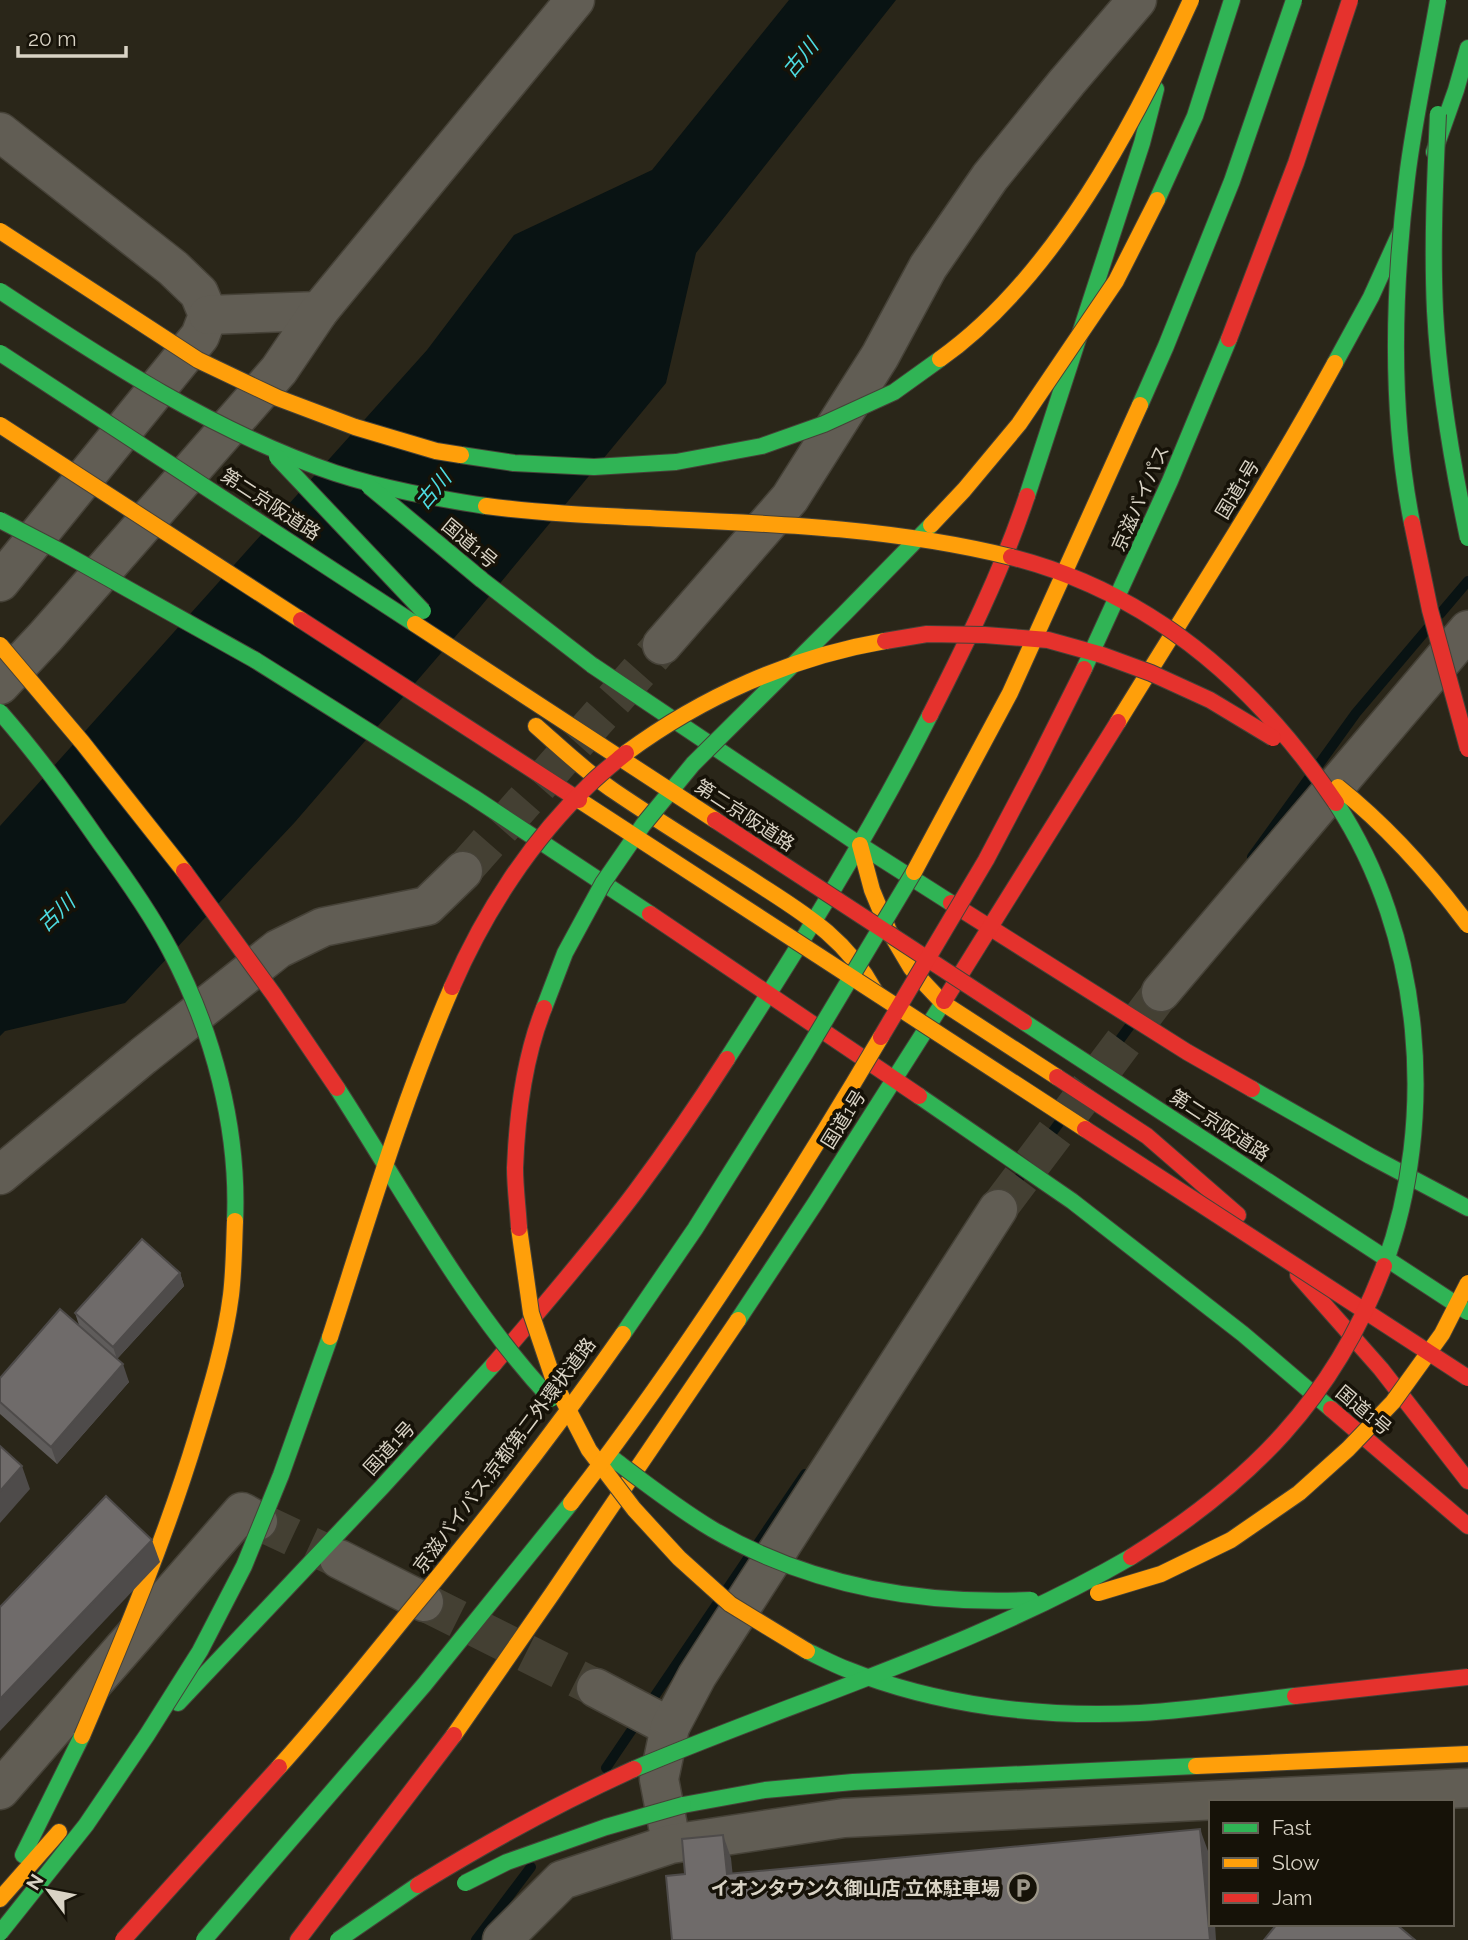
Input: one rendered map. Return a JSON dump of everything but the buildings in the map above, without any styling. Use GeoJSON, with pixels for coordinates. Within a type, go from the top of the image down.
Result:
{"type":"FeatureCollection","features":[{"type":"Feature","properties":{"kind":"highway","name":"国道1号"},"geometry":{"type":"LineString","coordinates":[[0,1898],[97,1790],[463,1399],[563,1282],[635,1192],[698,1105],[814,921],[908,759],[958,659],[1014,535],[1142,143],[1180,0]]}},
{"type":"Feature","properties":{"kind":"highway"},"geometry":{"type":"LineString","coordinates":[[0,231],[198,360],[278,398],[355,427],[436,451],[514,463],[594,467],[677,462],[762,446],[824,424],[894,392],[957,347],[1018,289],[1070,221],[1122,138],[1191,0]]}},
{"type":"Feature","properties":{"kind":"highway"},"geometry":{"type":"LineString","coordinates":[[1232,0],[1195,116],[1157,200],[1116,281],[1019,424],[964,490],[693,764],[643,825],[603,883],[565,953],[539,1020],[521,1094],[515,1170],[520,1245],[531,1314],[555,1384],[589,1450],[627,1499],[679,1558],[730,1604],[793,1644],[845,1669],[910,1691],[979,1705],[1059,1713],[1141,1713],[1468,1677]]}},
{"type":"Feature","properties":{"kind":"highway","name":"京滋バイパス"},"geometry":{"type":"LineString","coordinates":[[864,955],[924,856],[1010,694],[1088,523],[1166,346],[1232,181],[1294,0]]}},
{"type":"Feature","properties":{"kind":"highway","name":"京滋バイパス"},"geometry":{"type":"LineString","coordinates":[[204,1940],[356,1767],[505,1588],[633,1420],[740,1266],[853,1087],[970,890],[1064,710],[1142,547],[1219,367],[1282,204],[1350,0]]}},
{"type":"Feature","properties":{"kind":"highway"},"geometry":{"type":"LineString","coordinates":[[1438,0],[1407,176],[1398,260],[1398,395],[1400,436],[1411,516],[1430,610],[1468,749]]}},
{"type":"Feature","properties":{"kind":"highway"},"geometry":{"type":"LineString","coordinates":[[1440,69],[1445,0]]}},
{"type":"Feature","properties":{"kind":"highway","name":"国道1号"},"geometry":{"type":"LineString","coordinates":[[298,1940],[433,1763],[691,1391],[943,1003],[1247,514],[1314,401],[1371,297],[1418,194],[1456,90],[1468,48]]}},
{"type":"Feature","properties":{"kind":"highway"},"geometry":{"type":"LineString","coordinates":[[1439,96],[1435,249],[1437,336],[1447,428],[1468,538]]}},
{"type":"Feature","properties":{"kind":"highway"},"geometry":{"type":"LineString","coordinates":[[48,242],[190,372]]}},
{"type":"Feature","properties":{"kind":"highway"},"geometry":{"type":"LineString","coordinates":[[90,271],[280,414]]}},
{"type":"Feature","properties":{"kind":"highway"},"geometry":{"type":"LineString","coordinates":[[0,291],[130,374],[204,416],[257,443],[323,470],[381,486],[508,509],[827,527],[892,534],[1034,562],[1094,585],[1146,611],[1193,645],[1239,683],[1284,732],[1324,786],[1359,842],[1384,905],[1404,972],[1414,1034],[1417,1095],[1412,1155],[1400,1220],[1378,1284],[1356,1332],[1325,1383],[1288,1431],[1234,1484],[1158,1541],[1092,1580],[1011,1618],[673,1752],[582,1791],[476,1850],[338,1940]]}},
{"type":"Feature","properties":{"kind":"highway","name":"第二京阪道路"},"geometry":{"type":"LineString","coordinates":[[0,353],[1468,1312]]}},
{"type":"Feature","properties":{"kind":"highway"},"geometry":{"type":"LineString","coordinates":[[228,409],[286,465],[492,683],[572,758],[613,790],[814,921],[842,944],[863,968],[880,1002],[891,1036],[894,1078]]}},
{"type":"Feature","properties":{"kind":"highway"},"geometry":{"type":"LineString","coordinates":[[0,425],[1468,1378]]}},
{"type":"Feature","properties":{"kind":"highway","name":"国道1号"},"geometry":{"type":"LineString","coordinates":[[333,457],[482,580],[592,665],[860,845],[1187,1052],[1370,1156],[1468,1208]]}},
{"type":"Feature","properties":{"kind":"highway","name":"国道1号"},"geometry":{"type":"LineString","coordinates":[[0,520],[255,660],[473,797],[894,1078],[1072,1201],[1232,1325],[1468,1526]]}},
{"type":"Feature","properties":{"kind":"highway"},"geometry":{"type":"LineString","coordinates":[[0,1933],[86,1825],[147,1735],[200,1651],[244,1566],[315,1383],[430,1037],[458,970],[491,909],[554,823],[589,785],[627,752],[666,725],[763,674],[873,643],[927,634],[1048,640],[1152,673],[1210,700],[1284,745],[1358,802],[1410,855],[1468,925]]}},
{"type":"Feature","properties":{"kind":"highway"},"geometry":{"type":"LineString","coordinates":[[0,646],[127,797],[210,904],[311,1048],[446,1260],[496,1333],[544,1392],[596,1445],[657,1492],[725,1536],[788,1565],[878,1591],[926,1599],[996,1603],[1088,1596],[1161,1574],[1231,1540],[1299,1493],[1348,1449],[1393,1402],[1442,1334],[1468,1283]]}},
{"type":"Feature","properties":{"kind":"highway"},"geometry":{"type":"LineString","coordinates":[[0,712],[73,803],[132,889],[177,963],[206,1033],[223,1092],[233,1157],[236,1221],[231,1295],[217,1364],[165,1532],[128,1629],[82,1736],[32,1841],[0,1898]]}},
{"type":"Feature","properties":{"kind":"highway"},"geometry":{"type":"LineString","coordinates":[[860,845],[868,883],[880,914],[901,954],[922,983],[943,1003],[1147,1136],[1227,1203],[1312,1289],[1381,1369],[1468,1481]]}},
{"type":"Feature","properties":{"kind":"highway","name":"京滋バイパス;京都第二外環状道路"},"geometry":{"type":"LineString","coordinates":[[123,1940],[316,1726],[450,1563],[580,1396],[695,1228],[864,955]]}},
{"type":"Feature","properties":{"kind":"highway"},"geometry":{"type":"LineString","coordinates":[[446,1892],[507,1862],[606,1827],[683,1805],[765,1790],[853,1782],[1468,1754]]}},
{"type":"Feature","properties":{"kind":"highway"},"geometry":{"type":"LineString","coordinates":[[363,1940],[386,1926]]}},
{"type":"Feature","properties":{"kind":"street"},"geometry":{"type":"LineString","coordinates":[[0,685],[279,370],[319,311],[575,0]]}},
{"type":"Feature","properties":{"kind":"street"},"geometry":{"type":"LineString","coordinates":[[662,645],[790,498],[880,356],[928,267],[982,188],[1137,0]]}},
{"type":"Feature","properties":{"kind":"street"},"geometry":{"type":"LineString","coordinates":[[0,132],[173,268],[199,293],[208,315],[200,336],[0,582]]}},
{"type":"Feature","properties":{"kind":"street"},"geometry":{"type":"LineString","coordinates":[[208,315],[319,311]]}},
{"type":"Feature","properties":{"kind":"street"},"geometry":{"type":"LineString","coordinates":[[1161,992],[1468,630]]}},
{"type":"Feature","properties":{"kind":"street"},"geometry":{"type":"LineString","coordinates":[[0,1175],[278,948],[323,927],[427,906],[463,871]]}},
{"type":"Feature","properties":{"kind":"street"},"geometry":{"type":"LineString","coordinates":[[671,1844],[659,1779],[670,1727],[697,1676],[998,1209]]}},
{"type":"Feature","properties":{"kind":"street"},"geometry":{"type":"LineString","coordinates":[[0,1790],[242,1512],[258,1521]]}},
{"type":"Feature","properties":{"kind":"street"},"geometry":{"type":"LineString","coordinates":[[339,1559],[424,1602]]}},
{"type":"Feature","properties":{"kind":"street"},"geometry":{"type":"LineString","coordinates":[[596,1688],[670,1727]]}},
{"type":"Feature","properties":{"kind":"street"},"geometry":{"type":"LineString","coordinates":[[502,1940],[562,1880],[671,1844],[844,1818],[1468,1788]]}},
{"type":"Feature","properties":{"kind":"water","name":"古川"},"geometry":{"type":"Polygon","coordinates":[[[789,0],[896,0],[696,253],[666,383],[467,623],[295,822],[125,1003],[5,1031],[0,1036],[0,826],[427,350],[514,235],[652,170],[789,0]]]}},
{"type":"Feature","properties":{"kind":"waterway"},"geometry":{"type":"LineString","coordinates":[[1440,614],[1468,581]]}},
{"type":"Feature","properties":{"kind":"waterway"},"geometry":{"type":"LineString","coordinates":[[1252,857],[1356,713],[1428,628]]}},
{"type":"Feature","properties":{"kind":"waterway"},"geometry":{"type":"LineString","coordinates":[[1102,1064],[1132,1023]]}},
{"type":"Feature","properties":{"kind":"waterway"},"geometry":{"type":"LineString","coordinates":[[1001,1203],[1062,1119]]}},
{"type":"Feature","properties":{"kind":"waterway"},"geometry":{"type":"LineString","coordinates":[[606,1768],[805,1474]]}},
{"type":"Feature","properties":{"kind":"waterway"},"geometry":{"type":"LineString","coordinates":[[476,1940],[531,1867]]}},
{"type":"Feature","properties":{"kind":"tunnel"},"geometry":{"type":"LineString","coordinates":[[463,871],[662,645]]}},
{"type":"Feature","properties":{"kind":"tunnel"},"geometry":{"type":"LineString","coordinates":[[998,1209],[1158,996]]}},
{"type":"Feature","properties":{"kind":"tunnel"},"geometry":{"type":"LineString","coordinates":[[258,1521],[339,1559]]}},
{"type":"Feature","properties":{"kind":"tunnel"},"geometry":{"type":"LineString","coordinates":[[424,1602],[596,1688]]}},
{"type":"Feature","properties":{"kind":"traffic: fast"},"geometry":{"type":"LineString","coordinates":[[1157,200],[1195,116],[1232,0]]}},
{"type":"Feature","properties":{"kind":"traffic: fast"},"geometry":{"type":"LineString","coordinates":[[1140,405],[1232,181],[1294,0]]}},
{"type":"Feature","properties":{"kind":"traffic: fast"},"geometry":{"type":"LineString","coordinates":[[1412,523],[1397,395],[1399,264],[1410,156],[1438,0]]}},
{"type":"Feature","properties":{"kind":"traffic: fast"},"geometry":{"type":"LineString","coordinates":[[1434,152],[1468,48]]}},
{"type":"Feature","properties":{"kind":"traffic: fast"},"geometry":{"type":"LineString","coordinates":[[1027,496],[1142,143],[1156,89]]}},
{"type":"Feature","properties":{"kind":"traffic: fast"},"geometry":{"type":"LineString","coordinates":[[1438,114],[1434,238],[1437,340],[1447,425],[1468,538]]}},
{"type":"Feature","properties":{"kind":"traffic: fast"},"geometry":{"type":"LineString","coordinates":[[1335,363],[1371,297],[1400,233]]}},
{"type":"Feature","properties":{"kind":"traffic: fast"},"geometry":{"type":"LineString","coordinates":[[0,291],[121,369],[247,437],[353,479],[486,506]]}},
{"type":"Feature","properties":{"kind":"traffic: fast"},"geometry":{"type":"LineString","coordinates":[[1084,669],[1170,481],[1229,339]]}},
{"type":"Feature","properties":{"kind":"traffic: fast"},"geometry":{"type":"LineString","coordinates":[[0,353],[415,624]]}},
{"type":"Feature","properties":{"kind":"traffic: fast"},"geometry":{"type":"LineString","coordinates":[[461,455],[514,463],[594,467],[676,462],[762,446],[824,424],[894,392],[940,359]]}},
{"type":"Feature","properties":{"kind":"traffic: fast"},"geometry":{"type":"LineString","coordinates":[[277,457],[423,611]]}},
{"type":"Feature","properties":{"kind":"traffic: fast"},"geometry":{"type":"LineString","coordinates":[[369,486],[482,580],[592,665]]}},
{"type":"Feature","properties":{"kind":"traffic: fast"},"geometry":{"type":"LineString","coordinates":[[0,520],[255,660]]}},
{"type":"Feature","properties":{"kind":"traffic: fast"},"geometry":{"type":"LineString","coordinates":[[544,1008],[565,953],[603,883],[643,825],[693,764],[931,525]]}},
{"type":"Feature","properties":{"kind":"traffic: fast"},"geometry":{"type":"LineString","coordinates":[[255,660],[473,797],[650,914]]}},
{"type":"Feature","properties":{"kind":"traffic: fast"},"geometry":{"type":"LineString","coordinates":[[592,665],[951,903]]}},
{"type":"Feature","properties":{"kind":"traffic: fast"},"geometry":{"type":"LineString","coordinates":[[0,712],[52,776],[146,908],[185,981],[211,1047],[228,1116],[233,1151],[235,1221]]}},
{"type":"Feature","properties":{"kind":"traffic: fast"},"geometry":{"type":"LineString","coordinates":[[727,1059],[858,847],[930,715]]}},
{"type":"Feature","properties":{"kind":"traffic: fast"},"geometry":{"type":"LineString","coordinates":[[1336,803],[1365,855],[1388,911],[1404,969],[1413,1029],[1415,1090],[1412,1151],[1401,1210],[1384,1266]]}},
{"type":"Feature","properties":{"kind":"traffic: fast"},"geometry":{"type":"LineString","coordinates":[[623,1334],[695,1229],[805,1054],[914,872]]}},
{"type":"Feature","properties":{"kind":"traffic: fast"},"geometry":{"type":"LineString","coordinates":[[738,1320],[944,1001]]}},
{"type":"Feature","properties":{"kind":"traffic: fast"},"geometry":{"type":"LineString","coordinates":[[1024,1022],[1468,1312]]}},
{"type":"Feature","properties":{"kind":"traffic: fast"},"geometry":{"type":"LineString","coordinates":[[337,1088],[463,1288],[520,1364],[551,1399]]}},
{"type":"Feature","properties":{"kind":"traffic: fast"},"geometry":{"type":"LineString","coordinates":[[1252,1089],[1468,1208]]}},
{"type":"Feature","properties":{"kind":"traffic: fast"},"geometry":{"type":"LineString","coordinates":[[919,1096],[1072,1201],[1243,1334],[1331,1409]]}},
{"type":"Feature","properties":{"kind":"traffic: fast"},"geometry":{"type":"LineString","coordinates":[[0,1933],[86,1825],[200,1651],[244,1566],[281,1475],[330,1337]]}},
{"type":"Feature","properties":{"kind":"traffic: fast"},"geometry":{"type":"LineString","coordinates":[[178,1703],[494,1364]]}},
{"type":"Feature","properties":{"kind":"traffic: fast"},"geometry":{"type":"LineString","coordinates":[[612,1458],[712,1529],[787,1565],[826,1578],[907,1595],[989,1601],[1031,1600]]}},
{"type":"Feature","properties":{"kind":"traffic: fast"},"geometry":{"type":"LineString","coordinates":[[204,1940],[424,1685],[571,1503]]}},
{"type":"Feature","properties":{"kind":"traffic: fast"},"geometry":{"type":"LineString","coordinates":[[634,1769],[949,1645],[1072,1589],[1131,1557]]}},
{"type":"Feature","properties":{"kind":"traffic: fast"},"geometry":{"type":"LineString","coordinates":[[807,1651],[846,1669],[917,1692],[991,1707],[1028,1711],[1140,1713],[1295,1696]]}},
{"type":"Feature","properties":{"kind":"traffic: fast"},"geometry":{"type":"LineString","coordinates":[[23,1855],[82,1736]]}},
{"type":"Feature","properties":{"kind":"traffic: fast"},"geometry":{"type":"LineString","coordinates":[[683,1805],[765,1790],[853,1782],[1196,1766]]}},
{"type":"Feature","properties":{"kind":"traffic: fast"},"geometry":{"type":"LineString","coordinates":[[465,1883],[507,1862],[606,1827],[683,1805]]}},
{"type":"Feature","properties":{"kind":"traffic: fast"},"geometry":{"type":"LineString","coordinates":[[338,1940],[418,1885]]}},
{"type":"Feature","properties":{"kind":"traffic: slow"},"geometry":{"type":"LineString","coordinates":[[940,359],[981,326],[1019,287],[1087,196],[1144,97],[1191,0]]}},
{"type":"Feature","properties":{"kind":"traffic: slow"},"geometry":{"type":"LineString","coordinates":[[931,525],[1019,424],[1116,281],[1157,200]]}},
{"type":"Feature","properties":{"kind":"traffic: slow"},"geometry":{"type":"LineString","coordinates":[[0,231],[198,360],[278,398],[355,427],[436,451],[461,455]]}},
{"type":"Feature","properties":{"kind":"traffic: slow"},"geometry":{"type":"LineString","coordinates":[[1118,722],[1256,499],[1335,363]]}},
{"type":"Feature","properties":{"kind":"traffic: slow"},"geometry":{"type":"LineString","coordinates":[[914,872],[1010,693],[1140,405]]}},
{"type":"Feature","properties":{"kind":"traffic: slow"},"geometry":{"type":"LineString","coordinates":[[0,425],[301,620]]}},
{"type":"Feature","properties":{"kind":"traffic: slow"},"geometry":{"type":"LineString","coordinates":[[486,506],[576,514],[840,529],[926,540],[1011,557]]}},
{"type":"Feature","properties":{"kind":"traffic: slow"},"geometry":{"type":"LineString","coordinates":[[415,624],[715,820]]}},
{"type":"Feature","properties":{"kind":"traffic: slow"},"geometry":{"type":"LineString","coordinates":[[626,753],[685,714],[749,682],[816,657],[885,641]]}},
{"type":"Feature","properties":{"kind":"traffic: slow"},"geometry":{"type":"LineString","coordinates":[[0,645],[82,742],[184,871]]}},
{"type":"Feature","properties":{"kind":"traffic: slow"},"geometry":{"type":"LineString","coordinates":[[536,726],[614,791],[820,926],[850,954],[875,991]]}},
{"type":"Feature","properties":{"kind":"traffic: slow"},"geometry":{"type":"LineString","coordinates":[[1338,787],[1408,852],[1468,925]]}},
{"type":"Feature","properties":{"kind":"traffic: slow"},"geometry":{"type":"LineString","coordinates":[[579,800],[1085,1129]]}},
{"type":"Feature","properties":{"kind":"traffic: slow"},"geometry":{"type":"LineString","coordinates":[[860,845],[872,890],[889,931],[911,968],[943,1003],[1057,1077]]}},
{"type":"Feature","properties":{"kind":"traffic: slow"},"geometry":{"type":"LineString","coordinates":[[330,1337],[402,1116],[452,987]]}},
{"type":"Feature","properties":{"kind":"traffic: slow"},"geometry":{"type":"LineString","coordinates":[[571,1503],[654,1390],[733,1275],[809,1157],[881,1037]]}},
{"type":"Feature","properties":{"kind":"traffic: slow"},"geometry":{"type":"LineString","coordinates":[[82,1736],[158,1549],[207,1399],[228,1313],[233,1276],[235,1221]]}},
{"type":"Feature","properties":{"kind":"traffic: slow"},"geometry":{"type":"LineString","coordinates":[[519,1228],[531,1313],[555,1384],[589,1450],[634,1509],[679,1558],[730,1604],[807,1651]]}},
{"type":"Feature","properties":{"kind":"traffic: slow"},"geometry":{"type":"LineString","coordinates":[[1098,1593],[1161,1574],[1231,1540],[1299,1493],[1348,1449],[1393,1402],[1442,1334],[1468,1283]]}},
{"type":"Feature","properties":{"kind":"traffic: slow"},"geometry":{"type":"LineString","coordinates":[[454,1735],[738,1320]]}},
{"type":"Feature","properties":{"kind":"traffic: slow"},"geometry":{"type":"LineString","coordinates":[[279,1767],[492,1510],[623,1334]]}},
{"type":"Feature","properties":{"kind":"traffic: slow"},"geometry":{"type":"LineString","coordinates":[[1196,1766],[1468,1754]]}},
{"type":"Feature","properties":{"kind":"traffic: slow"},"geometry":{"type":"LineString","coordinates":[[0,1899],[59,1832]]}},
{"type":"Feature","properties":{"kind":"traffic: jam"},"geometry":{"type":"LineString","coordinates":[[1229,339],[1296,163],[1350,0]]}},
{"type":"Feature","properties":{"kind":"traffic: jam"},"geometry":{"type":"LineString","coordinates":[[930,715],[995,580],[1027,496]]}},
{"type":"Feature","properties":{"kind":"traffic: jam"},"geometry":{"type":"LineString","coordinates":[[1412,523],[1430,610],[1468,749]]}},
{"type":"Feature","properties":{"kind":"traffic: jam"},"geometry":{"type":"LineString","coordinates":[[1011,557],[1062,573],[1110,594],[1155,619],[1196,649],[1235,682],[1271,719],[1336,803]]}},
{"type":"Feature","properties":{"kind":"traffic: jam"},"geometry":{"type":"LineString","coordinates":[[301,620],[579,800]]}},
{"type":"Feature","properties":{"kind":"traffic: jam"},"geometry":{"type":"LineString","coordinates":[[885,641],[927,634],[1048,640],[1102,655],[1151,673],[1210,700],[1273,738]]}},
{"type":"Feature","properties":{"kind":"traffic: jam"},"geometry":{"type":"LineString","coordinates":[[881,1037],[986,860],[1084,669]]}},
{"type":"Feature","properties":{"kind":"traffic: jam"},"geometry":{"type":"LineString","coordinates":[[944,1001],[1118,722]]}},
{"type":"Feature","properties":{"kind":"traffic: jam"},"geometry":{"type":"LineString","coordinates":[[452,987],[494,905],[529,853],[568,806],[626,753]]}},
{"type":"Feature","properties":{"kind":"traffic: jam"},"geometry":{"type":"LineString","coordinates":[[715,820],[1024,1022]]}},
{"type":"Feature","properties":{"kind":"traffic: jam"},"geometry":{"type":"LineString","coordinates":[[184,871],[274,995],[337,1088]]}},
{"type":"Feature","properties":{"kind":"traffic: jam"},"geometry":{"type":"LineString","coordinates":[[951,903],[1187,1052],[1252,1089]]}},
{"type":"Feature","properties":{"kind":"traffic: jam"},"geometry":{"type":"LineString","coordinates":[[650,914],[919,1096]]}},
{"type":"Feature","properties":{"kind":"traffic: jam"},"geometry":{"type":"LineString","coordinates":[[519,1228],[515,1168],[520,1107],[531,1047],[544,1008]]}},
{"type":"Feature","properties":{"kind":"traffic: jam"},"geometry":{"type":"LineString","coordinates":[[494,1364],[619,1213],[727,1059]]}},
{"type":"Feature","properties":{"kind":"traffic: jam"},"geometry":{"type":"LineString","coordinates":[[1057,1077],[1147,1136],[1238,1215]]}},
{"type":"Feature","properties":{"kind":"traffic: jam"},"geometry":{"type":"LineString","coordinates":[[1085,1129],[1468,1378]]}},
{"type":"Feature","properties":{"kind":"traffic: jam"},"geometry":{"type":"LineString","coordinates":[[1131,1557],[1214,1499],[1283,1434],[1340,1357],[1364,1314],[1384,1266]]}},
{"type":"Feature","properties":{"kind":"traffic: jam"},"geometry":{"type":"LineString","coordinates":[[1298,1275],[1381,1369],[1468,1481]]}},
{"type":"Feature","properties":{"kind":"traffic: jam"},"geometry":{"type":"LineString","coordinates":[[1331,1409],[1468,1526]]}},
{"type":"Feature","properties":{"kind":"traffic: jam"},"geometry":{"type":"LineString","coordinates":[[1295,1696],[1468,1677]]}},
{"type":"Feature","properties":{"kind":"traffic: jam"},"geometry":{"type":"LineString","coordinates":[[298,1940],[454,1735]]}},
{"type":"Feature","properties":{"kind":"traffic: jam"},"geometry":{"type":"LineString","coordinates":[[123,1940],[279,1767]]}},
{"type":"Feature","properties":{"kind":"traffic: jam"},"geometry":{"type":"LineString","coordinates":[[418,1885],[524,1824],[634,1769]]}},
{"type":"Feature","properties":{"kind":"place","name":"イオンタウン久御山店 立体駐車場"},"geometry":{"type":"Point","coordinates":[1023,1888]}}]}
